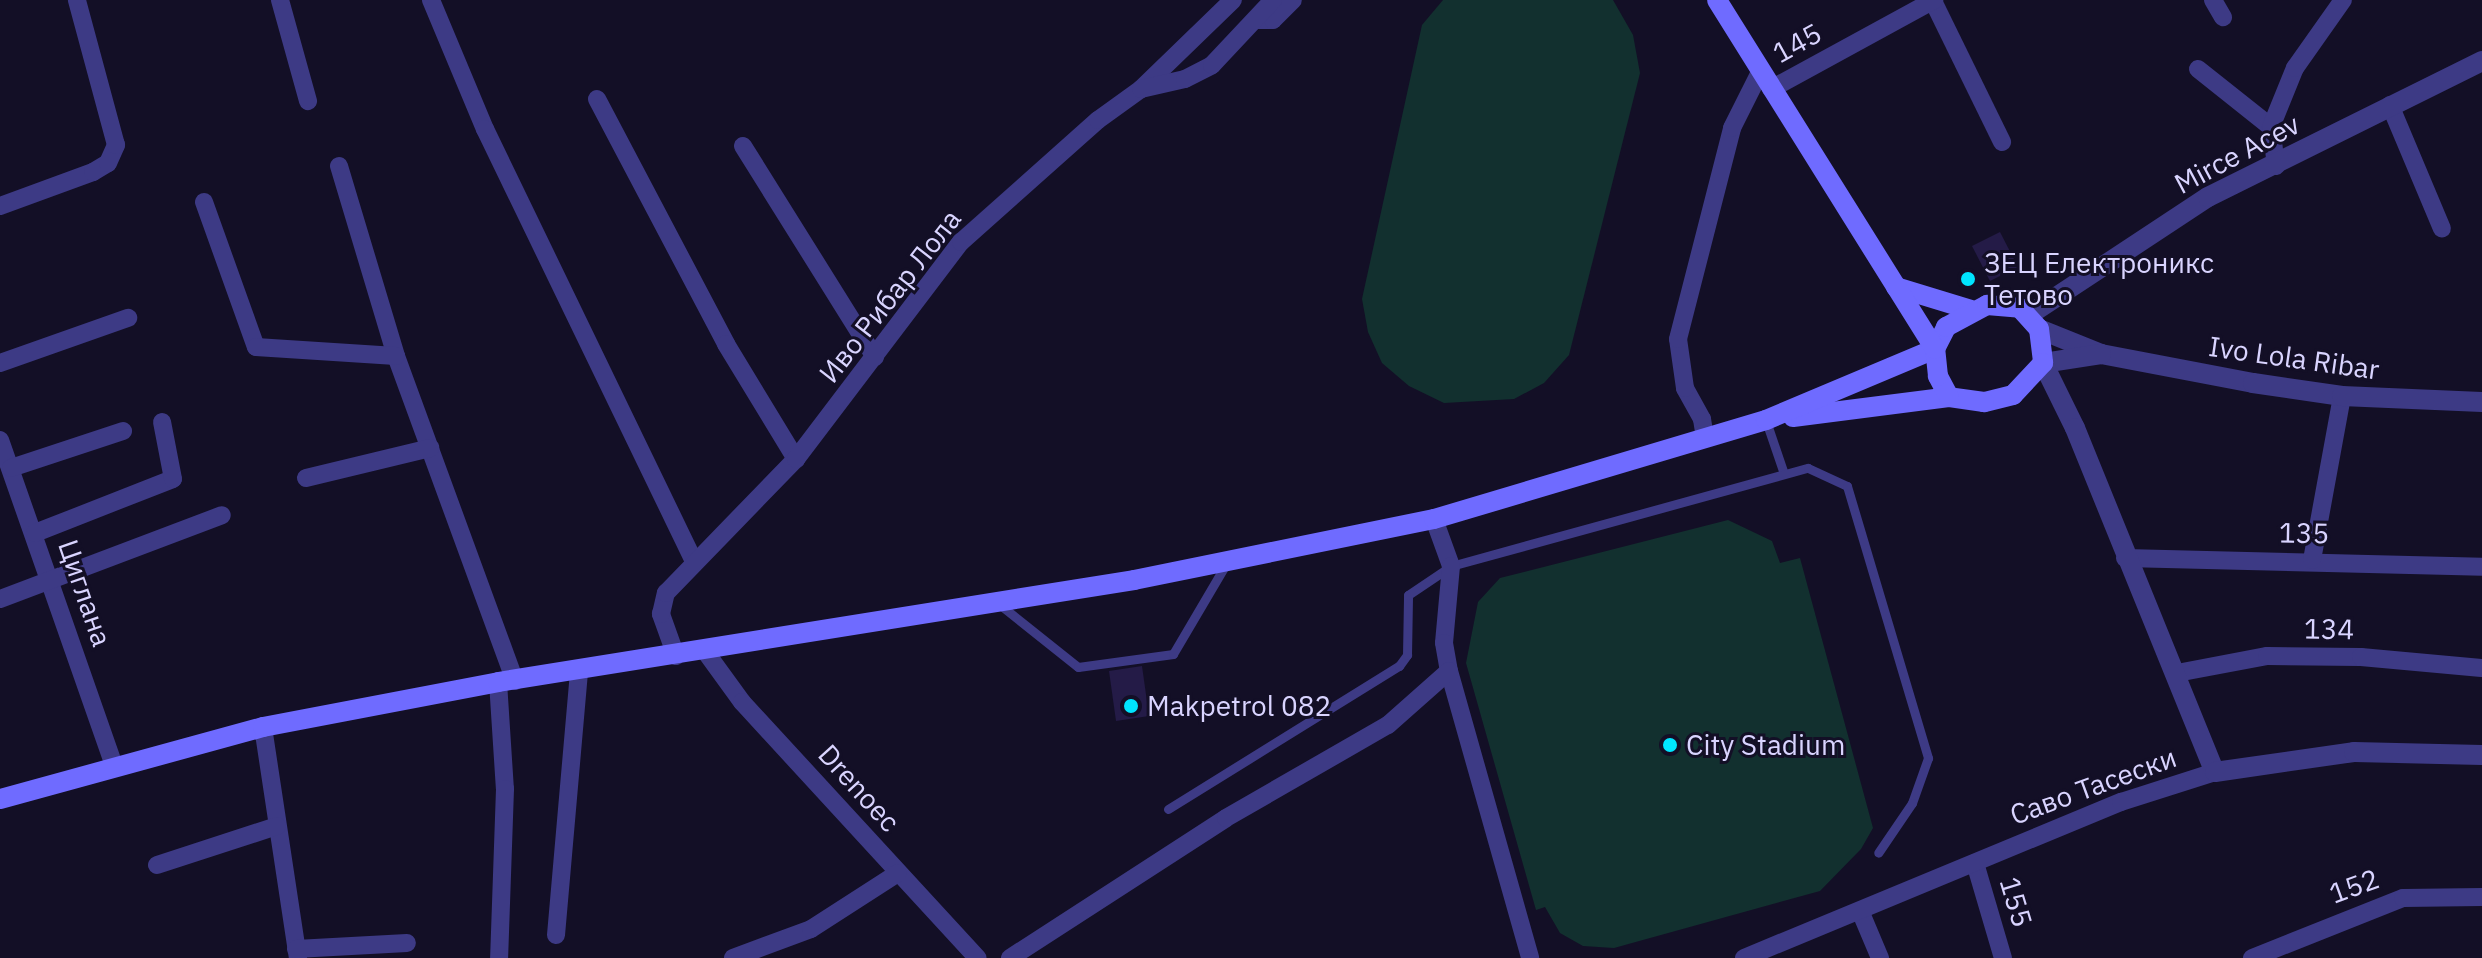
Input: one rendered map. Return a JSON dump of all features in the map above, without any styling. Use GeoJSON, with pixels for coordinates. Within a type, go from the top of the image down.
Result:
{"type":"FeatureCollection","features":[{"type":"Feature","properties":{"kind":"main road"},"geometry":{"type":"LineString","coordinates":[[1717,0],[1935,349],[1938,376],[1949,397]]}},
{"type":"Feature","properties":{"kind":"main road"},"geometry":{"type":"LineString","coordinates":[[1896,287],[1971,310]]}},
{"type":"Feature","properties":{"kind":"main road"},"geometry":{"type":"LineString","coordinates":[[0,799],[263,727],[506,682],[676,656],[1228,561],[1434,519],[1766,420],[1935,349],[1946,327],[1971,310],[2001,304],[2034,322],[2043,363],[2013,395],[1984,402],[1949,397],[1766,420]]}},
{"type":"Feature","properties":{"kind":"street"},"geometry":{"type":"LineString","coordinates":[[0,206],[93,172],[108,163],[116,145],[77,0]]}},
{"type":"Feature","properties":{"kind":"street"},"geometry":{"type":"LineString","coordinates":[[280,0],[308,101]]}},
{"type":"Feature","properties":{"kind":"street"},"geometry":{"type":"LineString","coordinates":[[431,0],[485,129],[694,562]]}},
{"type":"Feature","properties":{"kind":"street"},"geometry":{"type":"LineString","coordinates":[[1141,89],[1233,0]]}},
{"type":"Feature","properties":{"kind":"street","name":"Иво Рибар Лола"},"geometry":{"type":"LineString","coordinates":[[676,656],[661,614],[666,593],[796,459],[961,242],[1086,130],[1141,89],[1185,79],[1212,65],[1273,0]]}},
{"type":"Feature","properties":{"kind":"street"},"geometry":{"type":"LineString","coordinates":[[1257,20],[1273,20],[1293,0]]}},
{"type":"Feature","properties":{"kind":"street"},"geometry":{"type":"LineString","coordinates":[[1933,0],[2002,142]]}},
{"type":"Feature","properties":{"kind":"street","name":"145"},"geometry":{"type":"LineString","coordinates":[[1766,81],[1933,0]]}},
{"type":"Feature","properties":{"kind":"street"},"geometry":{"type":"LineString","coordinates":[[2213,0],[2223,17]]}},
{"type":"Feature","properties":{"kind":"street"},"geometry":{"type":"LineString","coordinates":[[2276,166],[2271,127],[2295,68],[2343,0]]}},
{"type":"Feature","properties":{"kind":"street","name":"Mirce Acev"},"geometry":{"type":"LineString","coordinates":[[2034,322],[2208,197],[2276,166],[2390,105],[2482,61]]}},
{"type":"Feature","properties":{"kind":"street"},"geometry":{"type":"LineString","coordinates":[[2198,69],[2271,127]]}},
{"type":"Feature","properties":{"kind":"street"},"geometry":{"type":"LineString","coordinates":[[1705,438],[1702,419],[1685,388],[1678,339],[1732,128],[1766,81]]}},
{"type":"Feature","properties":{"kind":"street"},"geometry":{"type":"LineString","coordinates":[[597,99],[726,344],[796,459]]}},
{"type":"Feature","properties":{"kind":"street"},"geometry":{"type":"LineString","coordinates":[[2390,105],[2442,229]]}},
{"type":"Feature","properties":{"kind":"street"},"geometry":{"type":"LineString","coordinates":[[743,146],[875,357]]}},
{"type":"Feature","properties":{"kind":"street"},"geometry":{"type":"LineString","coordinates":[[339,166],[396,356],[430,448],[506,682],[499,958]]}},
{"type":"Feature","properties":{"kind":"street"},"geometry":{"type":"LineString","coordinates":[[204,202],[256,347],[396,356]]}},
{"type":"Feature","properties":{"kind":"street"},"geometry":{"type":"LineString","coordinates":[[0,363],[128,318]]}},
{"type":"Feature","properties":{"kind":"street"},"geometry":{"type":"LineString","coordinates":[[2034,322],[2101,354]]}},
{"type":"Feature","properties":{"kind":"street"},"geometry":{"type":"LineString","coordinates":[[2101,354],[2043,363],[2075,428],[2125,558],[2177,673],[2215,772]]}},
{"type":"Feature","properties":{"kind":"street","name":"Ivo Lola Ribar"},"geometry":{"type":"LineString","coordinates":[[2101,354],[2342,396],[2482,402]]}},
{"type":"Feature","properties":{"kind":"street"},"geometry":{"type":"LineString","coordinates":[[2312,560],[2342,396]]}},
{"type":"Feature","properties":{"kind":"street"},"geometry":{"type":"LineString","coordinates":[[35,533],[173,479],[162,422]]}},
{"type":"Feature","properties":{"kind":"street"},"geometry":{"type":"LineString","coordinates":[[11,468],[123,431]]}},
{"type":"Feature","properties":{"kind":"street","name":"Циглана"},"geometry":{"type":"LineString","coordinates":[[0,440],[114,766]]}},
{"type":"Feature","properties":{"kind":"street"},"geometry":{"type":"LineString","coordinates":[[306,478],[430,448]]}},
{"type":"Feature","properties":{"kind":"street"},"geometry":{"type":"LineString","coordinates":[[0,599],[51,583],[222,515]]}},
{"type":"Feature","properties":{"kind":"street"},"geometry":{"type":"LineString","coordinates":[[1434,519],[1451,566],[1444,643],[1449,671],[1530,958]]}},
{"type":"Feature","properties":{"kind":"street","name":"135"},"geometry":{"type":"LineString","coordinates":[[2125,558],[2312,560],[2482,567]]}},
{"type":"Feature","properties":{"kind":"street","name":"Drenoec"},"geometry":{"type":"LineString","coordinates":[[705,651],[742,702],[977,958]]}},
{"type":"Feature","properties":{"kind":"street","name":"134"},"geometry":{"type":"LineString","coordinates":[[2177,673],[2267,656],[2361,657],[2482,668]]}},
{"type":"Feature","properties":{"kind":"street"},"geometry":{"type":"LineString","coordinates":[[556,935],[579,671]]}},
{"type":"Feature","properties":{"kind":"street"},"geometry":{"type":"LineString","coordinates":[[1010,958],[1226,818],[1388,725],[1449,671]]}},
{"type":"Feature","properties":{"kind":"street"},"geometry":{"type":"LineString","coordinates":[[263,727],[297,954],[407,943]]}},
{"type":"Feature","properties":{"kind":"street","name":"Саво Тасески"},"geometry":{"type":"LineString","coordinates":[[1744,958],[1861,913],[2121,802],[2215,772],[2354,752],[2482,755]]}},
{"type":"Feature","properties":{"kind":"street"},"geometry":{"type":"LineString","coordinates":[[157,865],[277,826]]}},
{"type":"Feature","properties":{"kind":"street","name":"155"},"geometry":{"type":"LineString","coordinates":[[1975,863],[2003,958]]}},
{"type":"Feature","properties":{"kind":"street"},"geometry":{"type":"LineString","coordinates":[[733,958],[811,929],[898,873]]}},
{"type":"Feature","properties":{"kind":"street","name":"152"},"geometry":{"type":"LineString","coordinates":[[2252,958],[2280,952],[2403,898],[2482,897]]}},
{"type":"Feature","properties":{"kind":"street"},"geometry":{"type":"LineString","coordinates":[[1861,913],[1880,958]]}},
{"type":"Feature","properties":{"kind":"lane"},"geometry":{"type":"LineString","coordinates":[[1766,420],[1783,471]]}},
{"type":"Feature","properties":{"kind":"lane"},"geometry":{"type":"LineString","coordinates":[[1168,809],[1399,666],[1407,655],[1408,595],[1451,566],[1783,471],[1808,468],[1847,486],[1928,758],[1912,803],[1878,853]]}},
{"type":"Feature","properties":{"kind":"lane"},"geometry":{"type":"LineString","coordinates":[[996,602],[1078,667],[1173,654],[1228,561]]}},
{"type":"Feature","properties":{"kind":"green space"},"geometry":{"type":"Polygon","coordinates":[[[1443,0],[1613,0],[1633,35],[1640,73],[1569,355],[1544,383],[1514,399],[1444,403],[1409,386],[1382,363],[1368,332],[1362,299],[1422,25],[1443,0]]]}},
{"type":"Feature","properties":{"kind":"green space","name":"City Stadium"},"geometry":{"type":"Polygon","coordinates":[[[1728,520],[1772,541],[1780,563],[1800,558],[1873,828],[1861,849],[1820,891],[1614,948],[1583,946],[1560,933],[1545,907],[1536,910],[1466,663],[1478,602],[1500,578],[1728,520]]]}},
{"type":"Feature","properties":{"kind":"building"},"geometry":{"type":"Polygon","coordinates":[[[2000,232],[2018,267],[1990,281],[1972,246],[2000,232]]]}},
{"type":"Feature","properties":{"kind":"building"},"geometry":{"type":"Polygon","coordinates":[[[1142,666],[1149,716],[1116,721],[1109,671],[1142,666]]]}},
{"type":"Feature","properties":{"kind":"place","name":"ЗЕЦ Електроникс Тетово"},"geometry":{"type":"Point","coordinates":[1968,279]}},
{"type":"Feature","properties":{"kind":"place","name":"Makpetrol 082"},"geometry":{"type":"Point","coordinates":[1131,706]}},
{"type":"Feature","properties":{"kind":"place","name":"City Stadium"},"geometry":{"type":"Point","coordinates":[1670,745]}}]}
